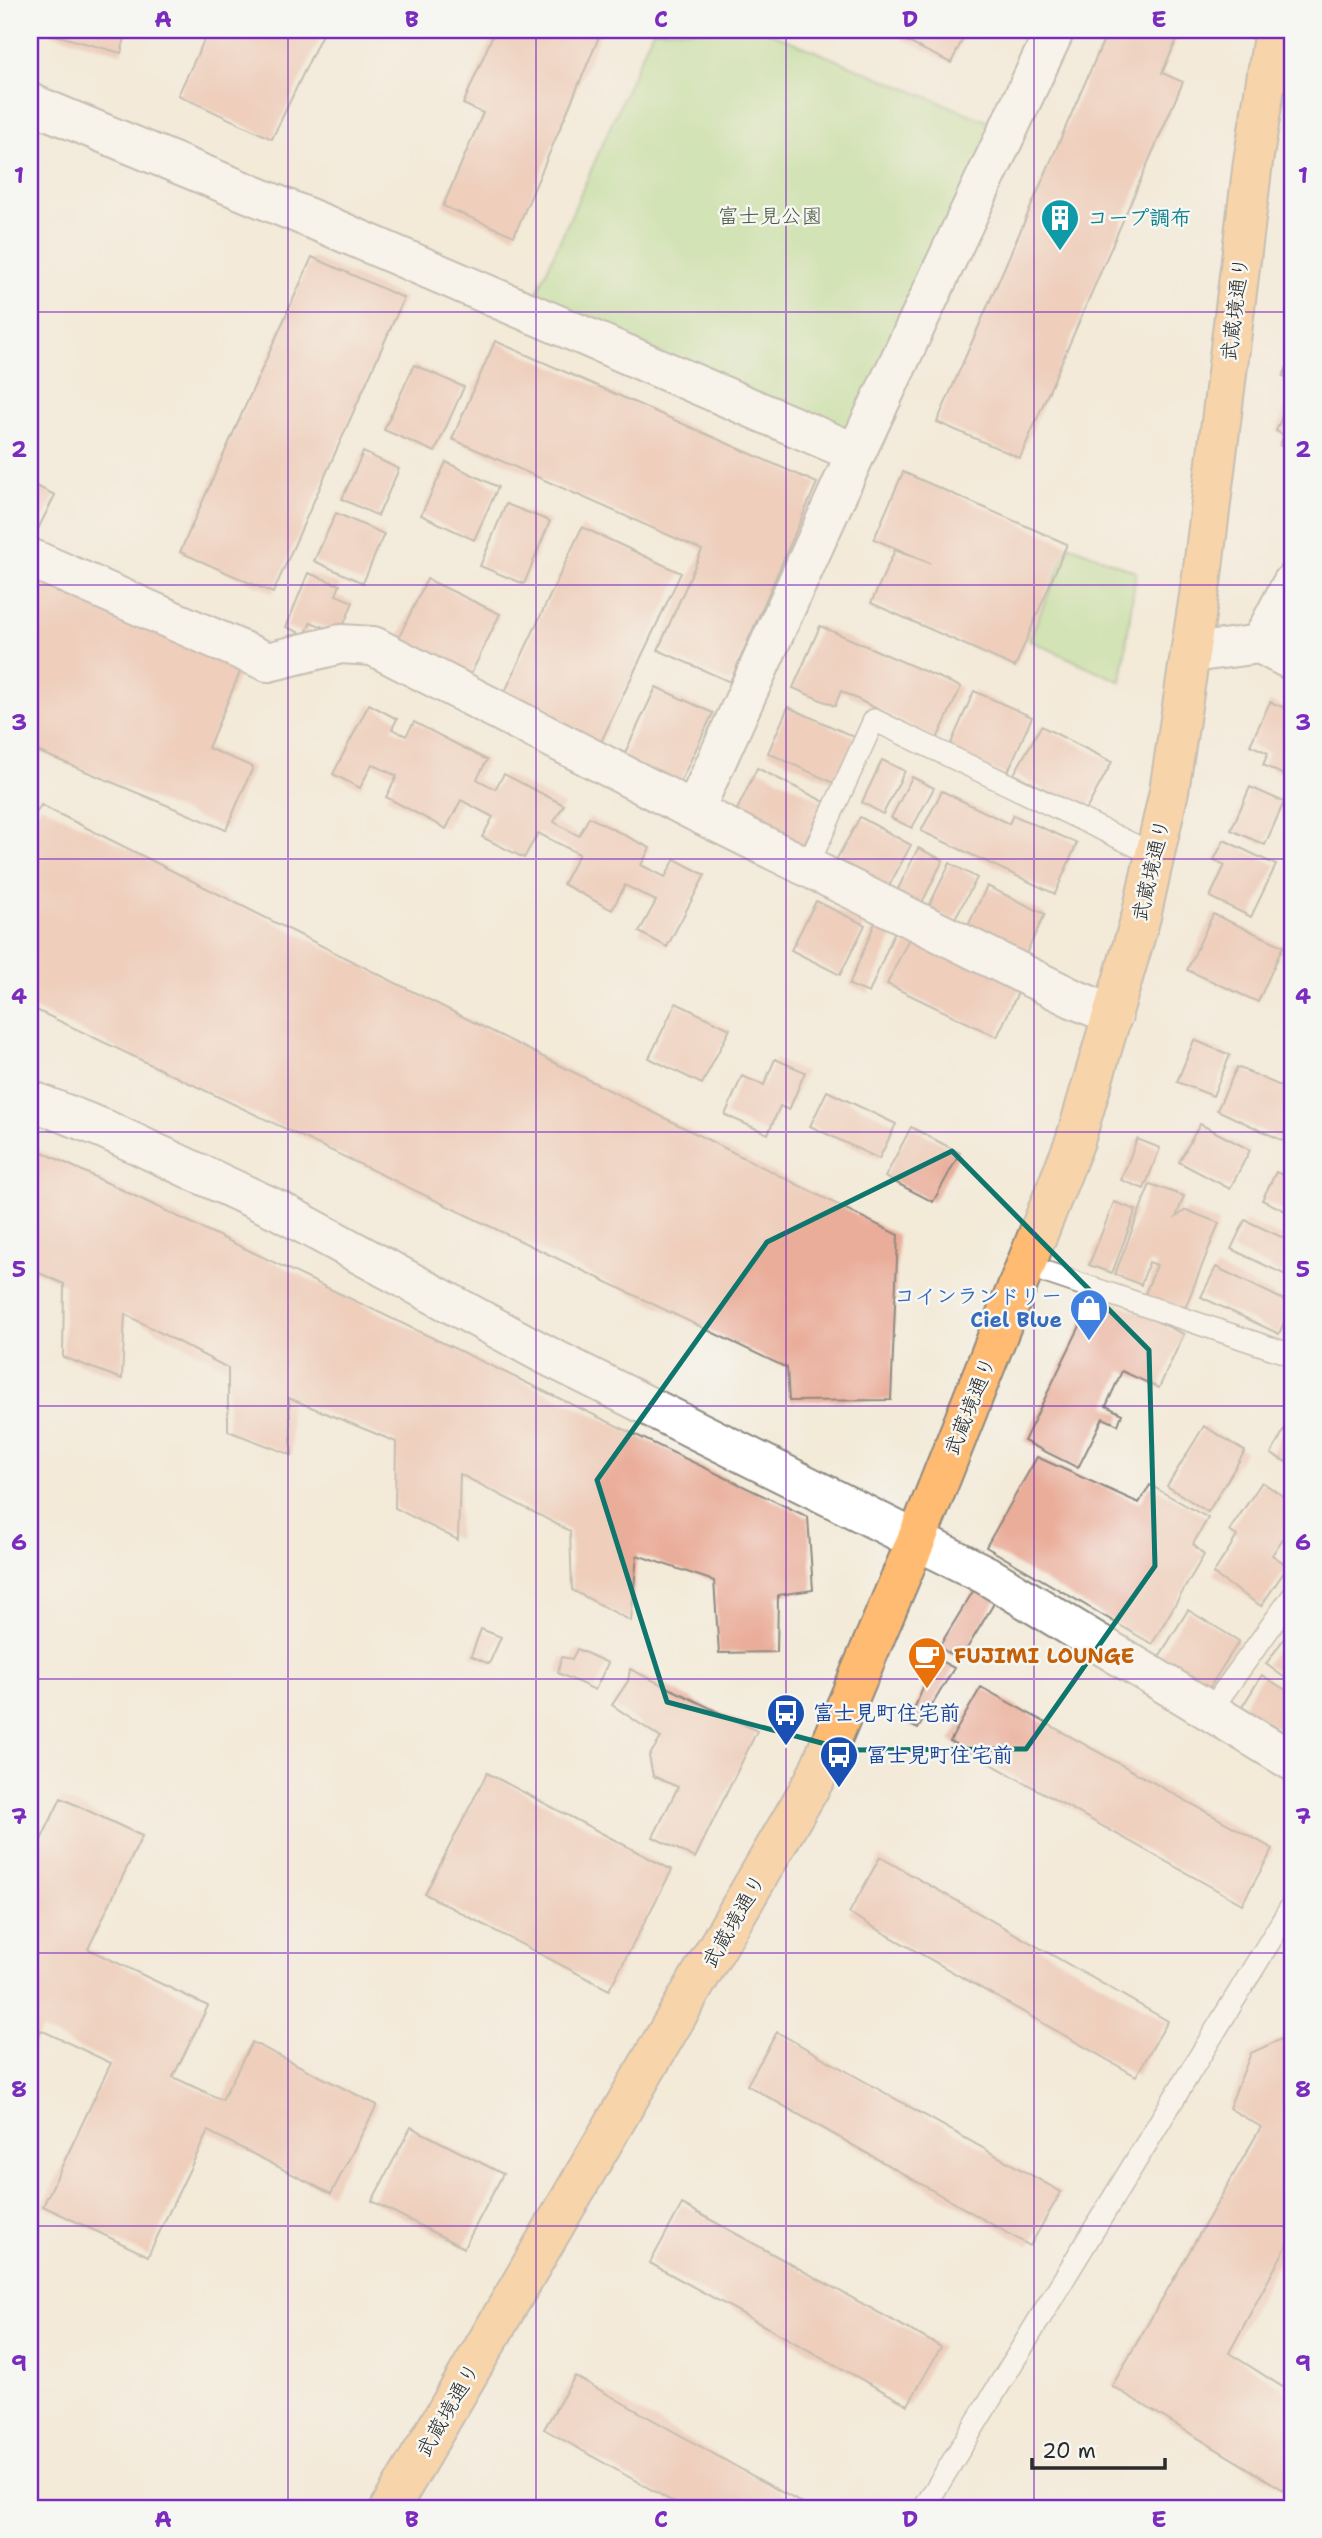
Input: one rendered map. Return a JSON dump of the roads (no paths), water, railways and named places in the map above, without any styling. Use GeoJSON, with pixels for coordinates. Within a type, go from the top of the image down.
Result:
{"type":"FeatureCollection","features":[{"type":"Feature","properties":{"kind":"main road","name":"武蔵境通り"},"geometry":{"type":"LineString","coordinates":[[390,2508],[815,1779],[916,1541],[1075,1141],[1113,1015],[1169,791],[1191,653],[1253,162],[1273,30]]}},
{"type":"Feature","properties":{"kind":"street"},"geometry":{"type":"LineString","coordinates":[[694,811],[856,453],[1055,30]]}},
{"type":"Feature","properties":{"kind":"street"},"geometry":{"type":"LineString","coordinates":[[30,103],[314,219],[856,453]]}},
{"type":"Feature","properties":{"kind":"street"},"geometry":{"type":"LineString","coordinates":[[30,558],[268,662],[341,644],[373,646],[694,811],[1072,998],[1113,1015]]}},
{"type":"Feature","properties":{"kind":"street"},"geometry":{"type":"LineString","coordinates":[[1191,653],[1276,653],[1292,583]]}},
{"type":"Feature","properties":{"kind":"street"},"geometry":{"type":"LineString","coordinates":[[30,1100],[104,1129],[280,1211],[544,1354],[986,1575],[1292,1760]]}},
{"type":"Feature","properties":{"kind":"lane"},"geometry":{"type":"LineString","coordinates":[[808,866],[874,720],[1154,855]]}},
{"type":"Feature","properties":{"kind":"lane"},"geometry":{"type":"LineString","coordinates":[[1027,1266],[1290,1348]]}},
{"type":"Feature","properties":{"kind":"lane"},"geometry":{"type":"LineString","coordinates":[[1209,1712],[1292,1597]]}},
{"type":"Feature","properties":{"kind":"lane"},"geometry":{"type":"LineString","coordinates":[[924,2508],[1292,1905]]}},
{"type":"Feature","properties":{"kind":"place","name":"コープ調布"},"geometry":{"type":"Point","coordinates":[1060,252]}},
{"type":"Feature","properties":{"kind":"place","name":"コインランドリー Ciel Blue"},"geometry":{"type":"Point","coordinates":[1089,1342]}},
{"type":"Feature","properties":{"kind":"place","name":"FUJIMI LOUNGE"},"geometry":{"type":"Point","coordinates":[927,1690]}},
{"type":"Feature","properties":{"kind":"place","name":"富士見町住宅前"},"geometry":{"type":"Point","coordinates":[786,1747]}},
{"type":"Feature","properties":{"kind":"place","name":"冨士見町住宅前"},"geometry":{"type":"Point","coordinates":[839,1789]}},
{"type":"Feature","properties":{"kind":"park label","name":"富士見公園"},"geometry":{"type":"Point","coordinates":[770,216]}}]}
